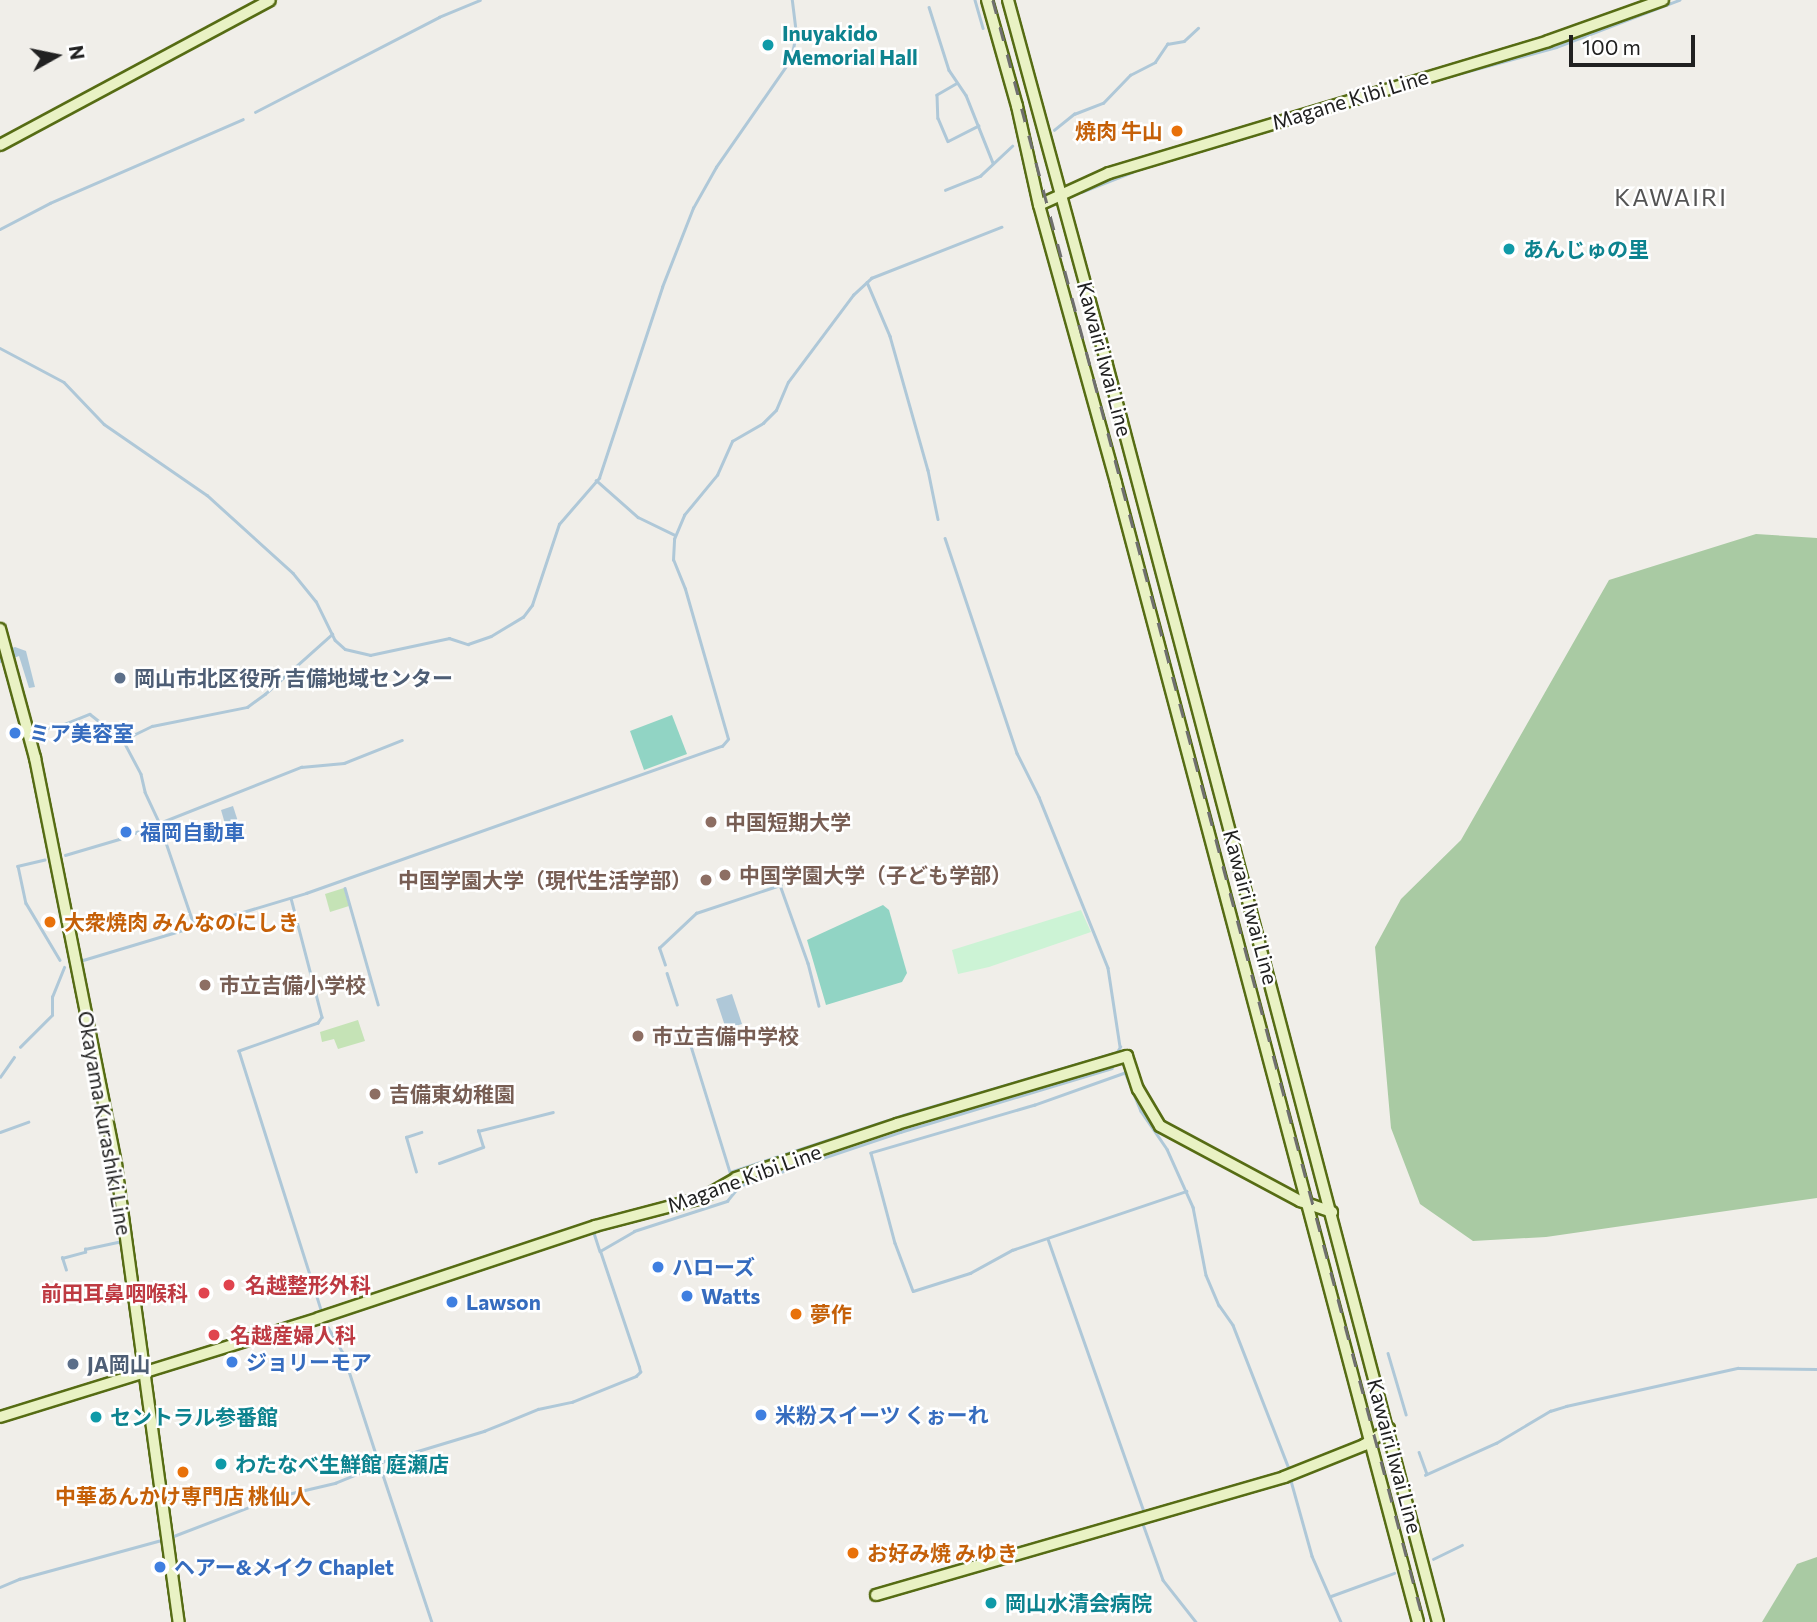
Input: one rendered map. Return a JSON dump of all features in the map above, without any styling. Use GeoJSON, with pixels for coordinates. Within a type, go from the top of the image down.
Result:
{"type":"FeatureCollection","features":[{"type":"Feature","properties":{"kind":"main road"},"geometry":{"type":"LineString","coordinates":[[0,145],[270,0]]}},
{"type":"Feature","properties":{"kind":"main road","name":"Kawairi Iwai Line"},"geometry":{"type":"LineString","coordinates":[[988,0],[1017,106],[1039,205],[1116,483],[1418,1622]]}},
{"type":"Feature","properties":{"kind":"main road","name":"Kawairi Iwai Line"},"geometry":{"type":"LineString","coordinates":[[1008,0],[1332,1212],[1438,1622]]}},
{"type":"Feature","properties":{"kind":"main road","name":"Magane Kibi Line"},"geometry":{"type":"LineString","coordinates":[[1039,205],[1108,173],[1548,41],[1663,0]]}},
{"type":"Feature","properties":{"kind":"main road","name":"Okayama Kurashiki Line"},"geometry":{"type":"LineString","coordinates":[[0,629],[35,758],[106,1114],[179,1622]]}},
{"type":"Feature","properties":{"kind":"main road","name":"Magane Kibi Line"},"geometry":{"type":"LineString","coordinates":[[145,1371],[319,1318],[595,1226],[702,1198],[736,1178],[897,1124],[1127,1056],[1138,1089],[1160,1126],[1307,1205],[1332,1212]]}},
{"type":"Feature","properties":{"kind":"main road"},"geometry":{"type":"LineString","coordinates":[[0,1417],[145,1371]]}},
{"type":"Feature","properties":{"kind":"main road"},"geometry":{"type":"LineString","coordinates":[[876,1595],[1290,1475],[1370,1441],[1389,1429]]}},
{"type":"Feature","properties":{"kind":"green space"},"geometry":{"type":"Polygon","coordinates":[[[1756,534],[1817,538],[1817,1198],[1546,1237],[1473,1241],[1420,1204],[1391,1128],[1375,947],[1401,899],[1461,840],[1609,580],[1756,534]]]}},
{"type":"Feature","properties":{"kind":"green space"},"geometry":{"type":"Polygon","coordinates":[[[672,715],[687,754],[644,770],[630,731],[672,715]]]}},
{"type":"Feature","properties":{"kind":"green space"},"geometry":{"type":"Polygon","coordinates":[[[344,888],[349,906],[330,912],[325,894],[344,888]]]}},
{"type":"Feature","properties":{"kind":"green space"},"geometry":{"type":"Polygon","coordinates":[[[883,905],[889,910],[907,973],[902,982],[826,1005],[807,940],[883,905]]]}},
{"type":"Feature","properties":{"kind":"green space"},"geometry":{"type":"Polygon","coordinates":[[[1081,910],[1091,932],[989,967],[958,974],[952,950],[1081,910]]]}},
{"type":"Feature","properties":{"kind":"green space"},"geometry":{"type":"Polygon","coordinates":[[[358,1020],[365,1041],[338,1049],[334,1039],[322,1042],[320,1032],[358,1020]]]}},
{"type":"Feature","properties":{"kind":"green space"},"geometry":{"type":"Polygon","coordinates":[[[1817,1557],[1817,1622],[1762,1622],[1797,1564],[1817,1557]]]}},
{"type":"Feature","properties":{"kind":"water"},"geometry":{"type":"Polygon","coordinates":[[[15,647],[26,651],[35,687],[29,688],[19,656],[0,663],[0,653],[15,647]]]}},
{"type":"Feature","properties":{"kind":"water"},"geometry":{"type":"Polygon","coordinates":[[[233,806],[243,837],[230,841],[221,810],[233,806]]]}},
{"type":"Feature","properties":{"kind":"water"},"geometry":{"type":"Polygon","coordinates":[[[732,994],[742,1024],[726,1029],[716,999],[732,994]]]}},
{"type":"Feature","properties":{"kind":"waterway"},"geometry":{"type":"LineString","coordinates":[[255,112],[439,17],[480,0]]}},
{"type":"Feature","properties":{"kind":"waterway"},"geometry":{"type":"LineString","coordinates":[[0,348],[64,382],[104,424],[207,495],[293,573],[316,601],[335,640],[345,649],[370,655],[449,638],[468,644],[491,636],[523,617],[532,605],[559,524],[599,478],[662,287],[693,208],[716,167],[791,59],[796,34],[792,0]]}},
{"type":"Feature","properties":{"kind":"waterway"},"geometry":{"type":"LineString","coordinates":[[975,0],[983,28]]}},
{"type":"Feature","properties":{"kind":"waterway"},"geometry":{"type":"LineString","coordinates":[[1443,78],[1556,47],[1679,0]]}},
{"type":"Feature","properties":{"kind":"waterway"},"geometry":{"type":"LineString","coordinates":[[929,7],[949,70],[966,95],[993,163]]}},
{"type":"Feature","properties":{"kind":"waterway"},"geometry":{"type":"LineString","coordinates":[[1054,130],[1074,114],[1103,103],[1130,75],[1155,62],[1167,44],[1184,41],[1198,28]]}},
{"type":"Feature","properties":{"kind":"waterway"},"geometry":{"type":"LineString","coordinates":[[956,84],[937,95],[938,118],[948,141],[978,126]]}},
{"type":"Feature","properties":{"kind":"waterway"},"geometry":{"type":"LineString","coordinates":[[0,229],[50,203],[243,119]]}},
{"type":"Feature","properties":{"kind":"waterway"},"geometry":{"type":"LineString","coordinates":[[1225,144],[1262,132]]}},
{"type":"Feature","properties":{"kind":"waterway"},"geometry":{"type":"LineString","coordinates":[[945,190],[980,176],[1012,146]]}},
{"type":"Feature","properties":{"kind":"waterway"},"geometry":{"type":"LineString","coordinates":[[1081,192],[1132,172]]}},
{"type":"Feature","properties":{"kind":"waterway"},"geometry":{"type":"LineString","coordinates":[[83,960],[306,893],[722,746],[728,739],[685,589],[673,560],[674,539],[684,515],[717,475],[732,441],[763,423],[776,410],[788,382],[853,295],[871,278],[1001,227]]}},
{"type":"Feature","properties":{"kind":"waterway"},"geometry":{"type":"LineString","coordinates":[[867,282],[890,336],[928,470],[938,519]]}},
{"type":"Feature","properties":{"kind":"waterway"},"geometry":{"type":"LineString","coordinates":[[596,480],[638,517],[675,535]]}},
{"type":"Feature","properties":{"kind":"waterway"},"geometry":{"type":"LineString","coordinates":[[945,538],[1017,753],[1039,797],[1108,968],[1120,1046]]}},
{"type":"Feature","properties":{"kind":"waterway"},"geometry":{"type":"LineString","coordinates":[[40,728],[57,727],[90,714],[123,740],[152,726],[247,707],[332,634]]}},
{"type":"Feature","properties":{"kind":"waterway"},"geometry":{"type":"LineString","coordinates":[[123,740],[141,774],[145,792],[159,822],[194,925]]}},
{"type":"Feature","properties":{"kind":"waterway"},"geometry":{"type":"LineString","coordinates":[[65,855],[119,839],[301,767],[344,763],[402,740]]}},
{"type":"Feature","properties":{"kind":"waterway"},"geometry":{"type":"LineString","coordinates":[[45,860],[18,866],[26,903],[60,960]]}},
{"type":"Feature","properties":{"kind":"waterway"},"geometry":{"type":"LineString","coordinates":[[665,965],[659,948],[696,913],[780,885],[808,963],[819,1006]]}},
{"type":"Feature","properties":{"kind":"waterway"},"geometry":{"type":"LineString","coordinates":[[345,888],[378,1004]]}},
{"type":"Feature","properties":{"kind":"waterway"},"geometry":{"type":"LineString","coordinates":[[291,898],[322,1017],[318,1023],[239,1051],[321,1309]]}},
{"type":"Feature","properties":{"kind":"waterway"},"geometry":{"type":"LineString","coordinates":[[20,1047],[52,1015],[52,997],[64,967]]}},
{"type":"Feature","properties":{"kind":"waterway"},"geometry":{"type":"LineString","coordinates":[[667,973],[677,1004]]}},
{"type":"Feature","properties":{"kind":"waterway"},"geometry":{"type":"LineString","coordinates":[[691,1046],[730,1172],[903,1115],[1117,1052],[1120,1047]]}},
{"type":"Feature","properties":{"kind":"waterway"},"geometry":{"type":"LineString","coordinates":[[0,1077],[14,1057]]}},
{"type":"Feature","properties":{"kind":"waterway"},"geometry":{"type":"LineString","coordinates":[[378,1463],[484,1431],[538,1409],[572,1402],[636,1376],[640,1372],[639,1367],[600,1251],[634,1231],[727,1201],[739,1186],[900,1132],[1112,1068]]}},
{"type":"Feature","properties":{"kind":"waterway"},"geometry":{"type":"LineString","coordinates":[[1125,1072],[1141,1111],[1167,1149],[1193,1207],[1206,1275],[1219,1305],[1233,1325],[1290,1471]]}},
{"type":"Feature","properties":{"kind":"waterway"},"geometry":{"type":"LineString","coordinates":[[1125,1073],[1035,1105],[871,1153],[895,1243],[913,1291],[970,1273],[1012,1250],[1186,1191]]}},
{"type":"Feature","properties":{"kind":"waterway"},"geometry":{"type":"LineString","coordinates":[[439,1163],[483,1147],[478,1131],[553,1112]]}},
{"type":"Feature","properties":{"kind":"waterway"},"geometry":{"type":"LineString","coordinates":[[0,1132],[28,1122]]}},
{"type":"Feature","properties":{"kind":"waterway"},"geometry":{"type":"LineString","coordinates":[[416,1172],[406,1137],[421,1132]]}},
{"type":"Feature","properties":{"kind":"waterway"},"geometry":{"type":"LineString","coordinates":[[594,1233],[600,1251]]}},
{"type":"Feature","properties":{"kind":"waterway"},"geometry":{"type":"LineString","coordinates":[[1048,1239],[1143,1509]]}},
{"type":"Feature","properties":{"kind":"waterway"},"geometry":{"type":"LineString","coordinates":[[66,1270],[62,1258],[85,1252],[85,1249],[118,1242]]}},
{"type":"Feature","properties":{"kind":"waterway"},"geometry":{"type":"LineString","coordinates":[[171,1537],[275,1497],[335,1483],[379,1465],[343,1354],[328,1328]]}},
{"type":"Feature","properties":{"kind":"waterway"},"geometry":{"type":"LineString","coordinates":[[1388,1353],[1406,1414]]}},
{"type":"Feature","properties":{"kind":"waterway"},"geometry":{"type":"LineString","coordinates":[[1425,1475],[1496,1443],[1550,1411],[1566,1406],[1738,1368],[1817,1369]]}},
{"type":"Feature","properties":{"kind":"waterway"},"geometry":{"type":"LineString","coordinates":[[1419,1452],[1427,1474]]}},
{"type":"Feature","properties":{"kind":"waterway"},"geometry":{"type":"LineString","coordinates":[[380,1466],[432,1622]]}},
{"type":"Feature","properties":{"kind":"waterway"},"geometry":{"type":"LineString","coordinates":[[1290,1477],[1312,1556],[1341,1622]]}},
{"type":"Feature","properties":{"kind":"waterway"},"geometry":{"type":"LineString","coordinates":[[1143,1524],[1163,1580],[1196,1622]]}},
{"type":"Feature","properties":{"kind":"waterway"},"geometry":{"type":"LineString","coordinates":[[0,1587],[19,1579],[165,1539]]}},
{"type":"Feature","properties":{"kind":"waterway"},"geometry":{"type":"LineString","coordinates":[[1433,1559],[1462,1545]]}},
{"type":"Feature","properties":{"kind":"waterway"},"geometry":{"type":"LineString","coordinates":[[1331,1596],[1394,1573]]}},
{"type":"Feature","properties":{"kind":"railway"},"geometry":{"type":"LineString","coordinates":[[993,0],[1424,1622]]}},
{"type":"Feature","properties":{"kind":"place","name":"Inuyakido Memorial Hall"},"geometry":{"type":"Point","coordinates":[768,45]}},
{"type":"Feature","properties":{"kind":"place","name":"焼肉 牛山"},"geometry":{"type":"Point","coordinates":[1177,131]}},
{"type":"Feature","properties":{"kind":"place","name":"あんじゅの里"},"geometry":{"type":"Point","coordinates":[1509,249]}},
{"type":"Feature","properties":{"kind":"place","name":"岡山市北区役所 吉備地域センター"},"geometry":{"type":"Point","coordinates":[120,678]}},
{"type":"Feature","properties":{"kind":"place","name":"ミア美容室"},"geometry":{"type":"Point","coordinates":[15,733]}},
{"type":"Feature","properties":{"kind":"place","name":"中国短期大学"},"geometry":{"type":"Point","coordinates":[711,822]}},
{"type":"Feature","properties":{"kind":"place","name":"福岡自動車"},"geometry":{"type":"Point","coordinates":[126,832]}},
{"type":"Feature","properties":{"kind":"place","name":"中国学園大学（子ども学部）"},"geometry":{"type":"Point","coordinates":[725,875]}},
{"type":"Feature","properties":{"kind":"place","name":"中国学園大学（現代生活学部）"},"geometry":{"type":"Point","coordinates":[706,880]}},
{"type":"Feature","properties":{"kind":"place","name":"大衆焼肉 みんなのにしき"},"geometry":{"type":"Point","coordinates":[50,922]}},
{"type":"Feature","properties":{"kind":"place","name":"市立吉備小学校"},"geometry":{"type":"Point","coordinates":[205,985]}},
{"type":"Feature","properties":{"kind":"place","name":"市立吉備中学校"},"geometry":{"type":"Point","coordinates":[638,1036]}},
{"type":"Feature","properties":{"kind":"place","name":"吉備東幼稚園"},"geometry":{"type":"Point","coordinates":[375,1094]}},
{"type":"Feature","properties":{"kind":"place","name":"ハローズ"},"geometry":{"type":"Point","coordinates":[658,1267]}},
{"type":"Feature","properties":{"kind":"place","name":"名越整形外科"},"geometry":{"type":"Point","coordinates":[229,1285]}},
{"type":"Feature","properties":{"kind":"place","name":"前田耳鼻咽喉科"},"geometry":{"type":"Point","coordinates":[204,1293]}},
{"type":"Feature","properties":{"kind":"place","name":"Watts"},"geometry":{"type":"Point","coordinates":[687,1296]}},
{"type":"Feature","properties":{"kind":"place","name":"Lawson"},"geometry":{"type":"Point","coordinates":[452,1302]}},
{"type":"Feature","properties":{"kind":"place","name":"夢作"},"geometry":{"type":"Point","coordinates":[796,1314]}},
{"type":"Feature","properties":{"kind":"place","name":"名越産婦人科"},"geometry":{"type":"Point","coordinates":[214,1335]}},
{"type":"Feature","properties":{"kind":"place","name":"ジョリーモア"},"geometry":{"type":"Point","coordinates":[232,1362]}},
{"type":"Feature","properties":{"kind":"place","name":"JA岡山"},"geometry":{"type":"Point","coordinates":[73,1364]}},
{"type":"Feature","properties":{"kind":"place","name":"米粉スイーツ くぉーれ"},"geometry":{"type":"Point","coordinates":[761,1415]}},
{"type":"Feature","properties":{"kind":"place","name":"セントラル参番館"},"geometry":{"type":"Point","coordinates":[96,1417]}},
{"type":"Feature","properties":{"kind":"place","name":"わたなべ生鮮館 庭瀬店"},"geometry":{"type":"Point","coordinates":[221,1464]}},
{"type":"Feature","properties":{"kind":"place","name":"中華あんかけ専門店 桃仙人"},"geometry":{"type":"Point","coordinates":[183,1472]}},
{"type":"Feature","properties":{"kind":"place","name":"お好み焼 みゆき"},"geometry":{"type":"Point","coordinates":[853,1553]}},
{"type":"Feature","properties":{"kind":"place","name":"ヘアー&メイク Chaplet"},"geometry":{"type":"Point","coordinates":[160,1567]}},
{"type":"Feature","properties":{"kind":"place","name":"岡山水清会病院"},"geometry":{"type":"Point","coordinates":[991,1603]}},
{"type":"Feature","properties":{"kind":"district","name":"KAWAIRI"},"geometry":{"type":"Point","coordinates":[1671,197]}}]}
